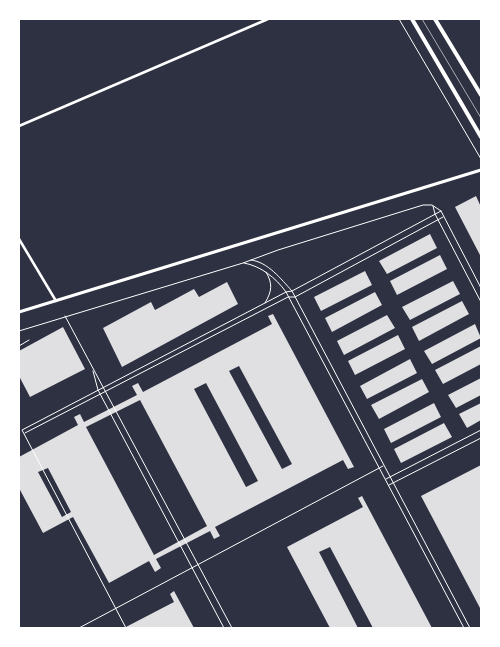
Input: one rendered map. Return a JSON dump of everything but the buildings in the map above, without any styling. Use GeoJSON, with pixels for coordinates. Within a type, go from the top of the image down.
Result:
{"type":"FeatureCollection","features":[{"type":"Feature","properties":{"kind":"main road"},"geometry":{"type":"LineString","coordinates":[[412,19],[481,137]]}},
{"type":"Feature","properties":{"kind":"main road"},"geometry":{"type":"LineString","coordinates":[[435,19],[481,95]]}},
{"type":"Feature","properties":{"kind":"street"},"geometry":{"type":"LineString","coordinates":[[19,126],[268,19]]}},
{"type":"Feature","properties":{"kind":"street"},"geometry":{"type":"LineString","coordinates":[[19,312],[481,170]]}},
{"type":"Feature","properties":{"kind":"street"},"geometry":{"type":"LineString","coordinates":[[19,239],[56,300]]}},
{"type":"Feature","properties":{"kind":"lane"},"geometry":{"type":"LineString","coordinates":[[19,331],[243,263],[278,250],[423,205],[432,205],[441,211],[481,288]]}},
{"type":"Feature","properties":{"kind":"lane"},"geometry":{"type":"LineString","coordinates":[[432,205],[481,302]]}},
{"type":"Feature","properties":{"kind":"lane"},"geometry":{"type":"LineString","coordinates":[[126,628],[22,430],[264,303],[286,292],[292,292],[441,211]]}},
{"type":"Feature","properties":{"kind":"lane"},"geometry":{"type":"LineString","coordinates":[[25,434],[288,297],[295,297],[444,217]]}},
{"type":"Feature","properties":{"kind":"lane"},"geometry":{"type":"LineString","coordinates":[[243,263],[251,260],[262,264],[279,277],[292,292],[470,628]]}},
{"type":"Feature","properties":{"kind":"lane"},"geometry":{"type":"LineString","coordinates":[[243,263],[251,264],[266,272],[286,292],[464,628]]}},
{"type":"Feature","properties":{"kind":"lane"},"geometry":{"type":"LineString","coordinates":[[264,303],[272,284],[266,272]]}},
{"type":"Feature","properties":{"kind":"lane"},"geometry":{"type":"LineString","coordinates":[[65,316],[92,368],[107,391],[232,628]]}},
{"type":"Feature","properties":{"kind":"lane"},"geometry":{"type":"LineString","coordinates":[[19,346],[29,340]]}},
{"type":"Feature","properties":{"kind":"lane"},"geometry":{"type":"LineString","coordinates":[[92,368],[98,390],[224,628]]}},
{"type":"Feature","properties":{"kind":"lane"},"geometry":{"type":"LineString","coordinates":[[385,479],[481,430]]}},
{"type":"Feature","properties":{"kind":"lane"},"geometry":{"type":"LineString","coordinates":[[388,486],[481,438]]}},
{"type":"Feature","properties":{"kind":"lane"},"geometry":{"type":"LineString","coordinates":[[81,628],[384,465]]}},
{"type":"Feature","properties":{"kind":"path"},"geometry":{"type":"LineString","coordinates":[[399,19],[481,159]]}},
{"type":"Feature","properties":{"kind":"tram line"},"geometry":{"type":"LineString","coordinates":[[422,19],[481,118]]}}]}
